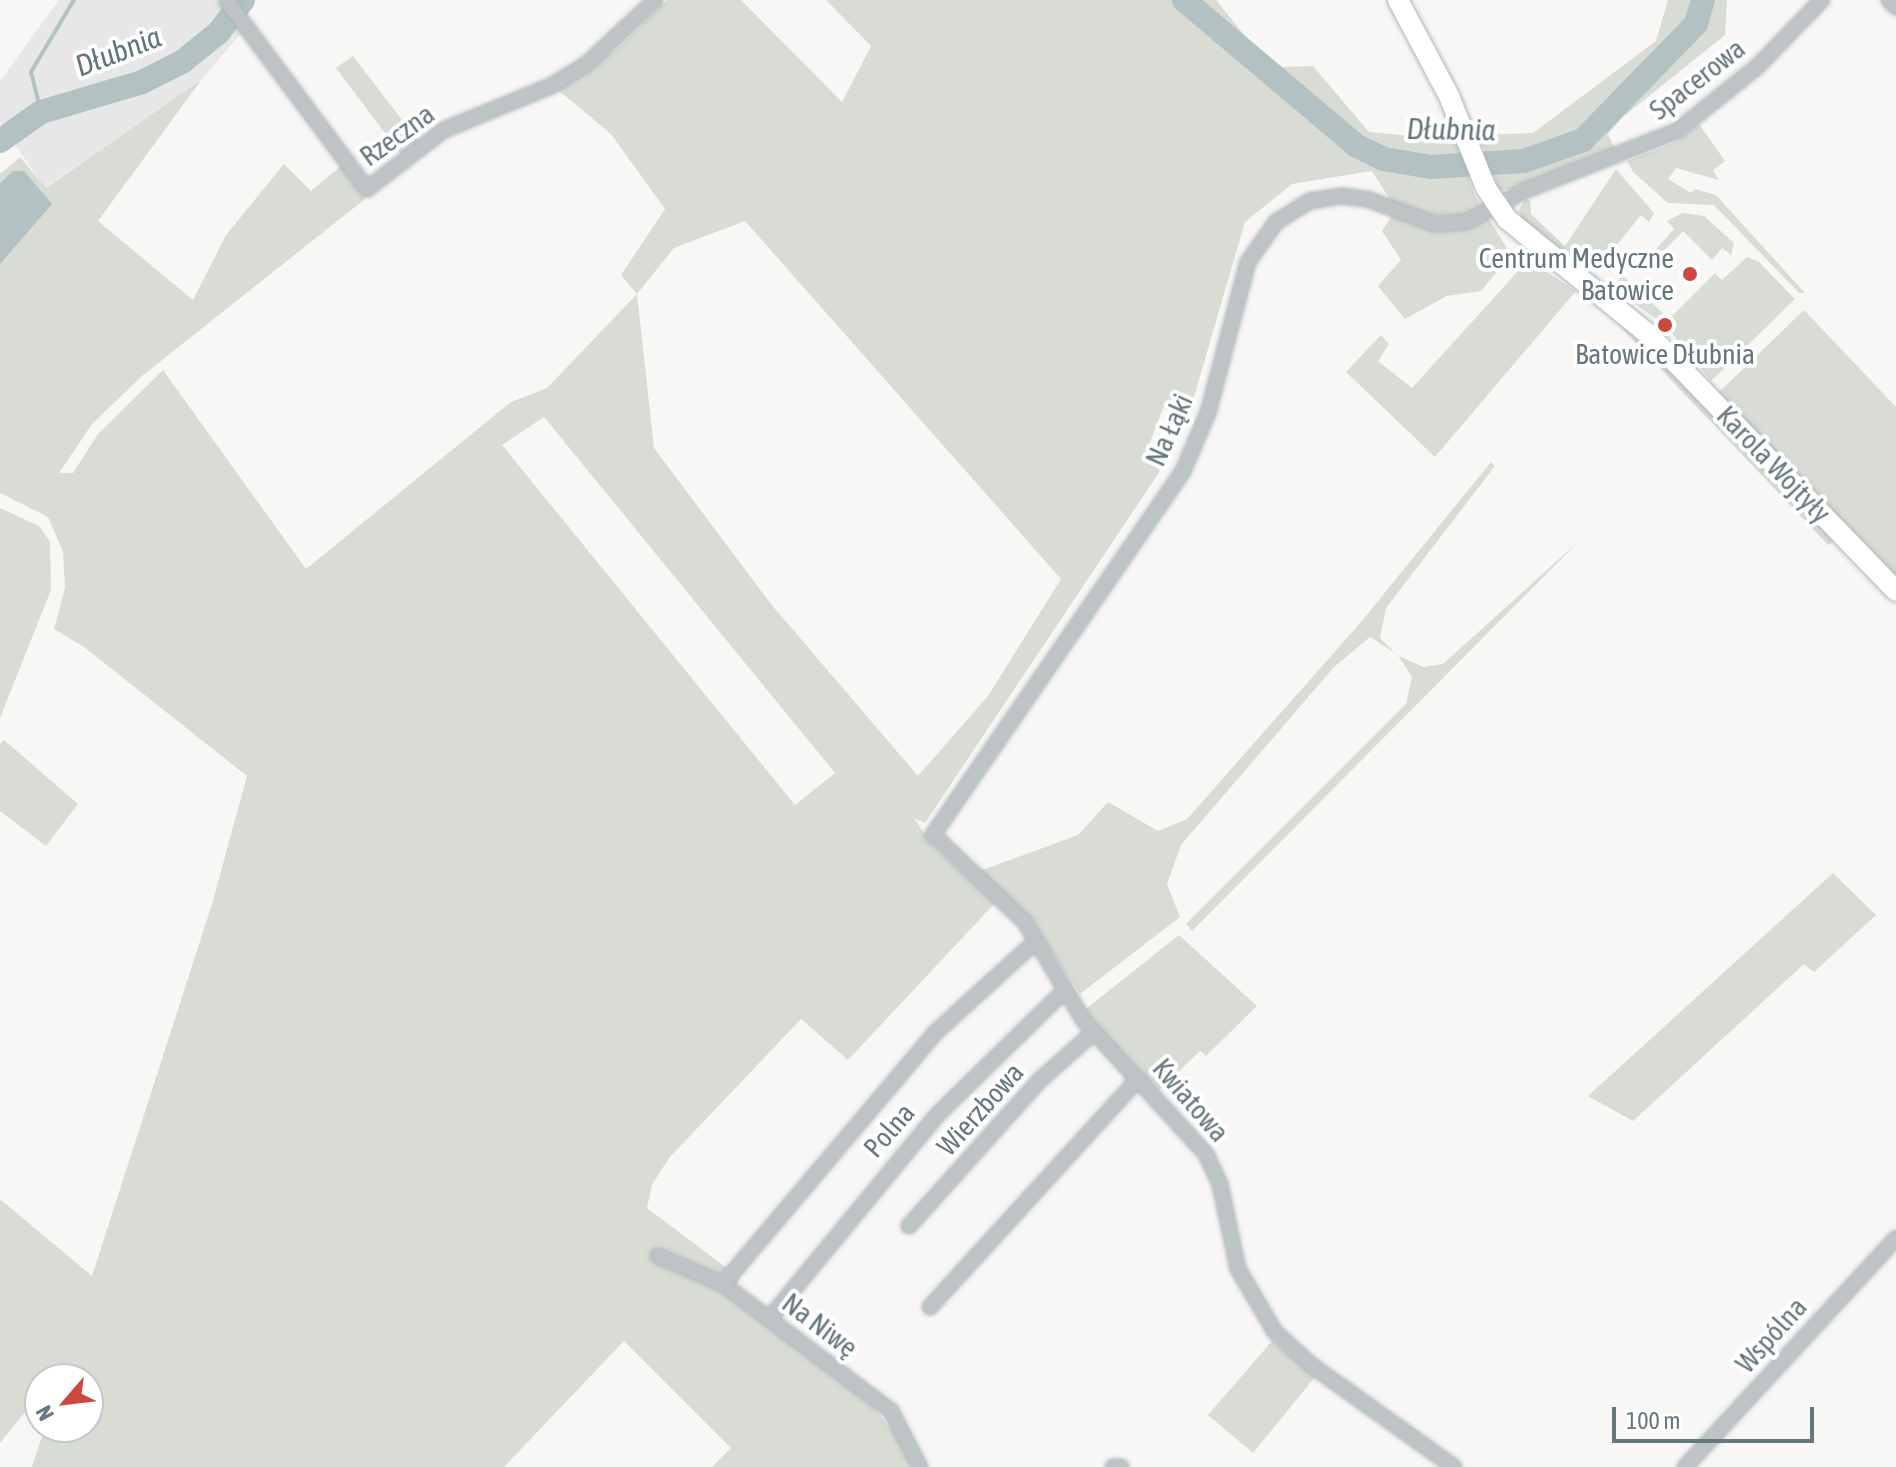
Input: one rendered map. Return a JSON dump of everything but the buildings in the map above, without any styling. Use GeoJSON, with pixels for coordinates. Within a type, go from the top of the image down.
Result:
{"type":"FeatureCollection","features":[{"type":"Feature","properties":{"kind":"street","name":"Rzeczna"},"geometry":{"type":"LineString","coordinates":[[227,1],[367,189],[444,130],[553,85],[588,63],[655,0]]}},
{"type":"Feature","properties":{"kind":"street","name":"Karola Wojtyły"},"geometry":{"type":"LineString","coordinates":[[1398,0],[1463,129],[1490,196],[1532,243],[1648,334],[1896,591]]}},
{"type":"Feature","properties":{"kind":"street","name":"Spacerowa"},"geometry":{"type":"LineString","coordinates":[[1490,196],[1677,131],[1757,67],[1822,0]]}},
{"type":"Feature","properties":{"kind":"street"},"geometry":{"type":"LineString","coordinates":[[1889,0],[1896,7]]}},
{"type":"Feature","properties":{"kind":"street","name":"Na Łąki"},"geometry":{"type":"LineString","coordinates":[[933,835],[1183,471],[1208,413],[1248,262],[1269,227],[1297,207],[1332,197],[1367,199],[1442,225],[1466,222],[1490,196]]}},
{"type":"Feature","properties":{"kind":"street","name":"Kwiatowa"},"geometry":{"type":"LineString","coordinates":[[933,835],[1010,905],[1094,1032],[1212,1162],[1238,1269],[1275,1332],[1311,1365],[1454,1467]]}},
{"type":"Feature","properties":{"kind":"street"},"geometry":{"type":"LineString","coordinates":[[723,1284],[917,1052],[1036,941]]}},
{"type":"Feature","properties":{"kind":"street","name":"Polna"},"geometry":{"type":"LineString","coordinates":[[769,1319],[939,1113],[1065,990]]}},
{"type":"Feature","properties":{"kind":"street","name":"Wierzbowa"},"geometry":{"type":"LineString","coordinates":[[909,1226],[1040,1080],[1094,1032]]}},
{"type":"Feature","properties":{"kind":"street"},"geometry":{"type":"LineString","coordinates":[[930,1307],[1138,1079]]}},
{"type":"Feature","properties":{"kind":"street","name":"Wspólna"},"geometry":{"type":"LineString","coordinates":[[1685,1467],[1896,1238]]}},
{"type":"Feature","properties":{"kind":"street","name":"Na Niwę"},"geometry":{"type":"LineString","coordinates":[[658,1256],[723,1284],[891,1411],[920,1467]]}},
{"type":"Feature","properties":{"kind":"street"},"geometry":{"type":"LineString","coordinates":[[1113,1467],[1121,1467]]}},
{"type":"Feature","properties":{"kind":"shaded area"},"geometry":{"type":"Polygon","coordinates":[[[59,0],[215,0],[243,31],[202,79],[45,188],[0,123],[0,81],[59,0]]]}},
{"type":"Feature","properties":{"kind":"shaded area"},"geometry":{"type":"Polygon","coordinates":[[[667,0],[741,0],[842,102],[871,46],[826,0],[1216,0],[1250,42],[1282,67],[1313,66],[1369,132],[1455,140],[1475,196],[1511,255],[1481,291],[1447,296],[1405,319],[1378,286],[1401,260],[1382,231],[1396,209],[1372,171],[1292,184],[1245,222],[1187,421],[1163,408],[1145,456],[1160,471],[925,823],[914,818],[934,848],[995,903],[848,1060],[801,1019],[669,1158],[652,1185],[647,1208],[740,1278],[730,1295],[872,1406],[905,1446],[911,1467],[712,1467],[731,1448],[624,1341],[504,1467],[32,1467],[40,1443],[104,1443],[104,1363],[24,1363],[24,1413],[0,1443],[0,1199],[92,1276],[212,904],[247,776],[84,647],[54,629],[65,588],[63,552],[48,517],[0,493],[0,174],[20,157],[46,188],[202,79],[98,221],[193,300],[226,235],[284,164],[311,191],[341,166],[365,199],[142,376],[92,424],[59,473],[73,473],[98,434],[163,370],[306,569],[511,402],[547,388],[637,294],[621,275],[665,209],[611,134],[558,90],[617,49],[667,0]],[[745,221],[674,248],[637,294],[654,448],[771,604],[918,776],[988,696],[1061,579],[745,221]],[[544,417],[502,445],[795,805],[835,773],[544,417]]]}},
{"type":"Feature","properties":{"kind":"shaded area"},"geometry":{"type":"Polygon","coordinates":[[[1668,0],[1727,0],[1725,35],[1623,117],[1608,134],[1615,150],[1517,188],[1499,190],[1479,135],[1533,133],[1656,41],[1668,0]]]}},
{"type":"Feature","properties":{"kind":"shaded area"},"geometry":{"type":"Polygon","coordinates":[[[353,56],[419,142],[403,157],[336,68],[353,56]]]}},
{"type":"Feature","properties":{"kind":"shaded area"},"geometry":{"type":"Polygon","coordinates":[[[1699,124],[1725,161],[1713,170],[1719,180],[1676,168],[1668,179],[1691,193],[1695,189],[1716,195],[1805,293],[1799,293],[1714,205],[1668,203],[1633,172],[1627,161],[1676,142],[1699,124]]]}},
{"type":"Feature","properties":{"kind":"shaded area"},"geometry":{"type":"Polygon","coordinates":[[[1616,169],[1654,213],[1649,222],[1641,215],[1595,272],[1521,222],[1519,210],[1525,199],[1530,200],[1531,214],[1565,246],[1616,169]]]}},
{"type":"Feature","properties":{"kind":"shaded area"},"geometry":{"type":"Polygon","coordinates":[[[13,171],[24,171],[52,204],[0,264],[0,183],[13,171]]]}},
{"type":"Feature","properties":{"kind":"shaded area"},"geometry":{"type":"Polygon","coordinates":[[[1683,213],[1704,216],[1734,243],[1731,255],[1722,248],[1712,260],[1683,231],[1661,254],[1656,249],[1674,229],[1667,221],[1683,213]]]}},
{"type":"Feature","properties":{"kind":"shaded area"},"geometry":{"type":"Polygon","coordinates":[[[1747,257],[1759,262],[1795,299],[1711,381],[1666,326],[1613,288],[1622,275],[1669,319],[1715,273],[1722,280],[1747,257]]]}},
{"type":"Feature","properties":{"kind":"shaded area"},"geometry":{"type":"Polygon","coordinates":[[[1528,260],[1576,291],[1435,457],[1346,372],[1381,335],[1389,344],[1378,361],[1412,388],[1528,260]]]}},
{"type":"Feature","properties":{"kind":"shaded area"},"geometry":{"type":"Polygon","coordinates":[[[1804,310],[1896,407],[1896,584],[1717,394],[1804,310]]]}},
{"type":"Feature","properties":{"kind":"shaded area"},"geometry":{"type":"Polygon","coordinates":[[[1616,322],[1666,364],[1834,541],[1828,545],[1616,322]]]}},
{"type":"Feature","properties":{"kind":"shaded area"},"geometry":{"type":"Polygon","coordinates":[[[1491,462],[1495,466],[1386,608],[1380,638],[1395,653],[1370,637],[1334,667],[1181,845],[1167,884],[1180,917],[1080,994],[1031,920],[980,871],[1078,835],[1108,802],[1158,831],[1187,819],[1361,622],[1491,462]]]}},
{"type":"Feature","properties":{"kind":"shaded area"},"geometry":{"type":"Polygon","coordinates":[[[0,508],[39,526],[50,542],[51,590],[0,718],[0,508]]]}},
{"type":"Feature","properties":{"kind":"shaded area"},"geometry":{"type":"Polygon","coordinates":[[[1579,541],[1192,931],[1186,924],[1406,704],[1412,677],[1398,656],[1423,667],[1443,664],[1579,541]]]}},
{"type":"Feature","properties":{"kind":"shaded area"},"geometry":{"type":"Polygon","coordinates":[[[4,740],[78,804],[46,846],[0,811],[0,744],[4,740]]]}},
{"type":"Feature","properties":{"kind":"shaded area"},"geometry":{"type":"Polygon","coordinates":[[[1833,873],[1876,915],[1814,972],[1804,964],[1633,1121],[1588,1096],[1833,873]]]}},
{"type":"Feature","properties":{"kind":"shaded area"},"geometry":{"type":"Polygon","coordinates":[[[1179,935],[1257,1006],[1206,1056],[1200,1051],[1157,1092],[1082,1012],[1179,935]]]}},
{"type":"Feature","properties":{"kind":"shaded area"},"geometry":{"type":"Polygon","coordinates":[[[1272,1341],[1315,1377],[1253,1453],[1208,1415],[1272,1341]]]}},
{"type":"Feature","properties":{"kind":"waterway"},"geometry":{"type":"LineString","coordinates":[[41,112],[31,72],[74,0]]}},
{"type":"Feature","properties":{"kind":"waterway","name":"Dłubnia"},"geometry":{"type":"LineString","coordinates":[[0,141],[41,112],[142,82],[182,62],[219,32],[243,0]]}},
{"type":"Feature","properties":{"kind":"waterway","name":"Dłubnia"},"geometry":{"type":"LineString","coordinates":[[1184,0],[1357,146],[1384,159],[1431,167],[1524,161],[1583,140],[1696,24],[1703,0]]}},
{"type":"Feature","properties":{"kind":"place","name":"Centrum Medyczne Batowice"},"geometry":{"type":"Point","coordinates":[1690,274]}},
{"type":"Feature","properties":{"kind":"place","name":"Batowice Dłubnia"},"geometry":{"type":"Point","coordinates":[1665,325]}}]}
